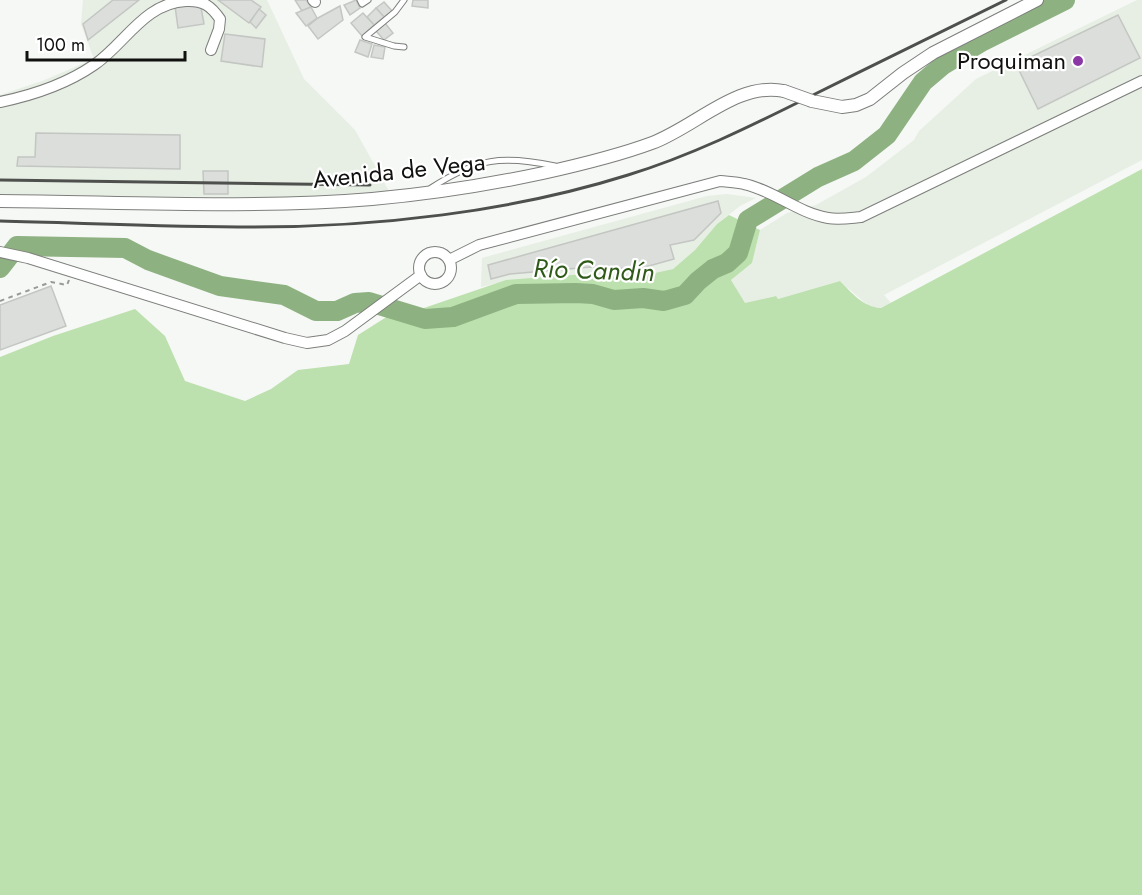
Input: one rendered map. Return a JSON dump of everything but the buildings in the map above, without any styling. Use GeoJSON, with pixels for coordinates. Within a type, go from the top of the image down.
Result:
{"type":"FeatureCollection","features":[{"type":"Feature","properties":{"kind":"street","name":"Avenida de Vega"},"geometry":{"type":"LineString","coordinates":[[0,201],[289,203],[373,199],[491,183],[563,168],[627,151],[674,135],[729,100],[762,89],[784,91],[812,101],[842,107],[856,105],[870,99],[933,53],[1037,0]]}},
{"type":"Feature","properties":{"kind":"street"},"geometry":{"type":"LineString","coordinates":[[0,102],[37,94],[71,79],[96,63],[132,27],[156,9],[178,1],[198,1],[212,7],[220,19],[219,29],[211,50]]}},
{"type":"Feature","properties":{"kind":"street"},"geometry":{"type":"LineString","coordinates":[[449,260],[479,245],[704,184],[727,182],[755,187],[810,213],[826,218],[861,217],[1142,81]]}},
{"type":"Feature","properties":{"kind":"street"},"geometry":{"type":"LineString","coordinates":[[437,251],[449,260],[451,265],[449,276],[440,283],[429,283],[421,275],[420,261],[427,253],[437,251]]}},
{"type":"Feature","properties":{"kind":"street"},"geometry":{"type":"LineString","coordinates":[[0,252],[73,272],[285,339],[307,343],[328,340],[421,275]]}},
{"type":"Feature","properties":{"kind":"lane"},"geometry":{"type":"LineString","coordinates":[[360,0],[362,4],[368,0]]}},
{"type":"Feature","properties":{"kind":"lane"},"geometry":{"type":"LineString","coordinates":[[404,0],[395,12],[365,37],[404,47]]}},
{"type":"Feature","properties":{"kind":"lane"},"geometry":{"type":"LineString","coordinates":[[425,192],[471,167],[496,159],[524,160],[563,168]]}},
{"type":"Feature","properties":{"kind":"path"},"geometry":{"type":"LineString","coordinates":[[0,301],[51,282],[67,285],[73,272]]}},
{"type":"Feature","properties":{"kind":"shaded area"},"geometry":{"type":"Polygon","coordinates":[[[83,0],[267,0],[304,79],[355,130],[389,191],[288,197],[0,196],[0,95],[42,81],[94,59],[81,24],[83,0]]]}},
{"type":"Feature","properties":{"kind":"shaded area"},"geometry":{"type":"Polygon","coordinates":[[[1137,0],[1142,0],[1142,160],[884,295],[891,303],[881,308],[871,307],[840,281],[778,299],[775,296],[745,304],[731,280],[752,263],[760,230],[787,213],[816,205],[866,177],[914,140],[919,131],[976,79],[1137,0]]]}},
{"type":"Feature","properties":{"kind":"shaded area"},"geometry":{"type":"Polygon","coordinates":[[[727,194],[756,198],[740,206],[717,224],[695,250],[673,269],[641,276],[604,277],[586,274],[515,279],[481,287],[482,258],[707,196],[727,194]]]}},
{"type":"Feature","properties":{"kind":"green space"},"geometry":{"type":"Polygon","coordinates":[[[1142,169],[1142,895],[0,895],[0,357],[53,336],[135,309],[165,336],[185,381],[245,401],[271,389],[298,370],[349,364],[358,335],[388,316],[421,309],[506,280],[586,274],[604,277],[641,276],[673,269],[695,250],[717,224],[729,215],[760,230],[752,263],[731,280],[745,303],[776,296],[778,299],[840,281],[863,302],[881,308],[1142,169]]]}},
{"type":"Feature","properties":{"kind":"waterway","name":"Río Candín"},"geometry":{"type":"LineString","coordinates":[[0,268],[17,246],[125,248],[148,260],[220,286],[284,295],[316,311],[337,311],[355,303],[369,302],[425,319],[453,317],[516,294],[576,293],[593,294],[614,300],[643,298],[664,301],[685,295],[713,269],[727,263],[738,253],[748,220],[818,177],[854,161],[887,135],[923,82],[943,65],[983,41],[1065,0]]}},
{"type":"Feature","properties":{"kind":"railway"},"geometry":{"type":"LineString","coordinates":[[0,221],[190,226],[300,226],[443,215],[537,199],[628,175],[697,150],[763,120],[1006,0]]}},
{"type":"Feature","properties":{"kind":"railway"},"geometry":{"type":"LineString","coordinates":[[0,180],[370,185]]}},
{"type":"Feature","properties":{"kind":"place","name":"Proquiman"},"geometry":{"type":"Point","coordinates":[1078,61]}}]}
